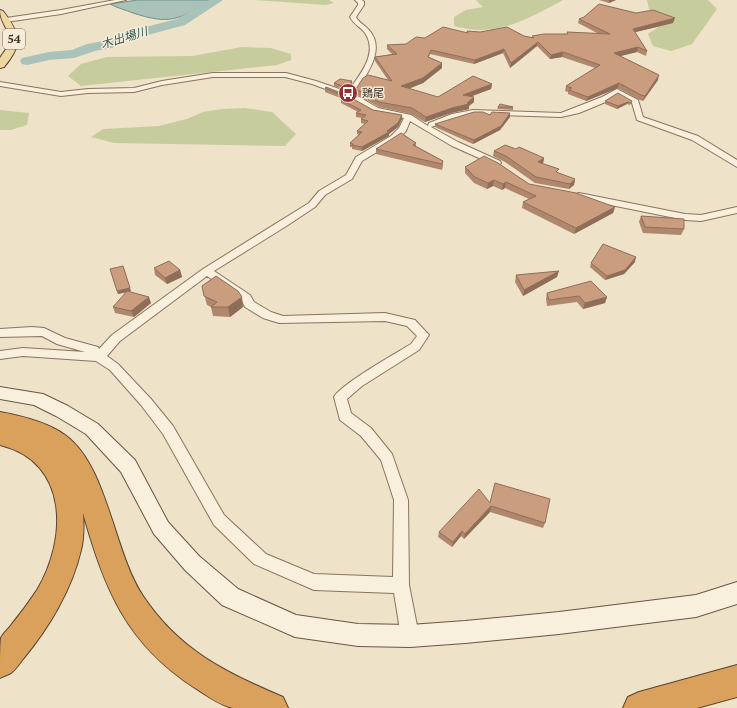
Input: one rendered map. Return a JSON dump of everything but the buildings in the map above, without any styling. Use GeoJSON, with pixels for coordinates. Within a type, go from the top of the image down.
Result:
{"type":"FeatureCollection","features":[{"type":"Feature","properties":{"kind":"highway"},"geometry":{"type":"LineString","coordinates":[[0,421],[27,427],[42,433],[57,442],[69,454],[85,481],[122,585],[134,608],[168,649],[214,682],[241,696],[272,708]]}},
{"type":"Feature","properties":{"kind":"highway"},"geometry":{"type":"LineString","coordinates":[[0,436],[29,446],[45,457],[57,470],[66,487],[71,507],[71,532],[66,557],[55,584],[40,613],[16,645],[0,662]]}},
{"type":"Feature","properties":{"kind":"highway"},"geometry":{"type":"LineString","coordinates":[[639,708],[737,681]]}},
{"type":"Feature","properties":{"kind":"main road","name":"54"},"geometry":{"type":"LineString","coordinates":[[0,65],[10,53],[14,38],[4,22]]}},
{"type":"Feature","properties":{"kind":"street"},"geometry":{"type":"LineString","coordinates":[[4,22],[123,0]]}},
{"type":"Feature","properties":{"kind":"street"},"geometry":{"type":"LineString","coordinates":[[350,95],[371,62],[374,45],[367,31],[356,23],[353,17],[361,5],[361,2],[358,0]]}},
{"type":"Feature","properties":{"kind":"street"},"geometry":{"type":"LineString","coordinates":[[0,84],[61,94],[88,91],[134,90],[162,83],[213,75],[286,75],[293,78],[314,82],[350,95],[376,110],[408,117],[455,144],[501,165],[507,170]]}},
{"type":"Feature","properties":{"kind":"street"},"geometry":{"type":"LineString","coordinates":[[426,126],[455,116],[473,112],[561,115],[576,111],[605,99],[617,91],[635,102],[640,118],[695,138],[737,164]]}},
{"type":"Feature","properties":{"kind":"street"},"geometry":{"type":"LineString","coordinates":[[99,357],[116,338],[207,271],[285,223],[312,204],[322,193],[349,177],[359,158],[394,138],[403,129],[408,117]]}},
{"type":"Feature","properties":{"kind":"street"},"geometry":{"type":"LineString","coordinates":[[569,194],[685,217],[701,218],[737,210]]}},
{"type":"Feature","properties":{"kind":"street"},"geometry":{"type":"LineString","coordinates":[[207,271],[246,297],[249,304],[267,315],[283,320],[385,317],[411,323],[423,335],[415,347],[358,383],[340,397],[345,416],[366,432],[386,458],[400,500],[401,585],[410,636]]}},
{"type":"Feature","properties":{"kind":"street"},"geometry":{"type":"LineString","coordinates":[[0,333],[32,331],[44,332],[60,341],[94,350],[99,357],[114,367],[168,430],[219,520],[260,559],[314,582],[401,585]]}},
{"type":"Feature","properties":{"kind":"street"},"geometry":{"type":"LineString","coordinates":[[0,354],[23,352],[99,357]]}},
{"type":"Feature","properties":{"kind":"street"},"geometry":{"type":"LineString","coordinates":[[0,393],[38,399],[92,429],[128,466],[161,528],[192,564],[230,596],[295,626],[358,635],[410,636],[559,623],[688,607],[737,593]]}},
{"type":"Feature","properties":{"kind":"green space"},"geometry":{"type":"Polygon","coordinates":[[[253,0],[329,0],[334,3],[326,5],[253,0]]]}},
{"type":"Feature","properties":{"kind":"green space"},"geometry":{"type":"Polygon","coordinates":[[[476,0],[563,0],[524,20],[503,27],[481,30],[454,26],[454,17],[466,10],[483,7],[476,0]]]}},
{"type":"Feature","properties":{"kind":"green space"},"geometry":{"type":"Polygon","coordinates":[[[647,0],[708,0],[717,9],[692,44],[671,51],[653,46],[648,34],[669,20],[649,9],[647,0]]]}},
{"type":"Feature","properties":{"kind":"green space"},"geometry":{"type":"Polygon","coordinates":[[[242,47],[271,48],[291,54],[291,60],[277,65],[81,86],[68,76],[81,64],[107,57],[192,56],[242,47]]]}},
{"type":"Feature","properties":{"kind":"green space"},"geometry":{"type":"Polygon","coordinates":[[[245,108],[272,112],[296,134],[285,146],[114,143],[91,137],[103,129],[159,126],[187,119],[203,112],[245,108]]]}},
{"type":"Feature","properties":{"kind":"green space"},"geometry":{"type":"Polygon","coordinates":[[[0,110],[29,113],[27,125],[11,130],[0,130],[0,110]]]}},
{"type":"Feature","properties":{"kind":"water"},"geometry":{"type":"Polygon","coordinates":[[[138,0],[210,0],[182,16],[165,19],[146,17],[110,4],[138,0]]]}},
{"type":"Feature","properties":{"kind":"waterway","name":"木出場川"},"geometry":{"type":"LineString","coordinates":[[27,61],[49,56],[74,54],[92,47],[107,45],[120,38],[181,22],[217,0]]}},
{"type":"Feature","properties":{"kind":"place","name":"鶏尾"},"geometry":{"type":"Point","coordinates":[348,93]}}]}
